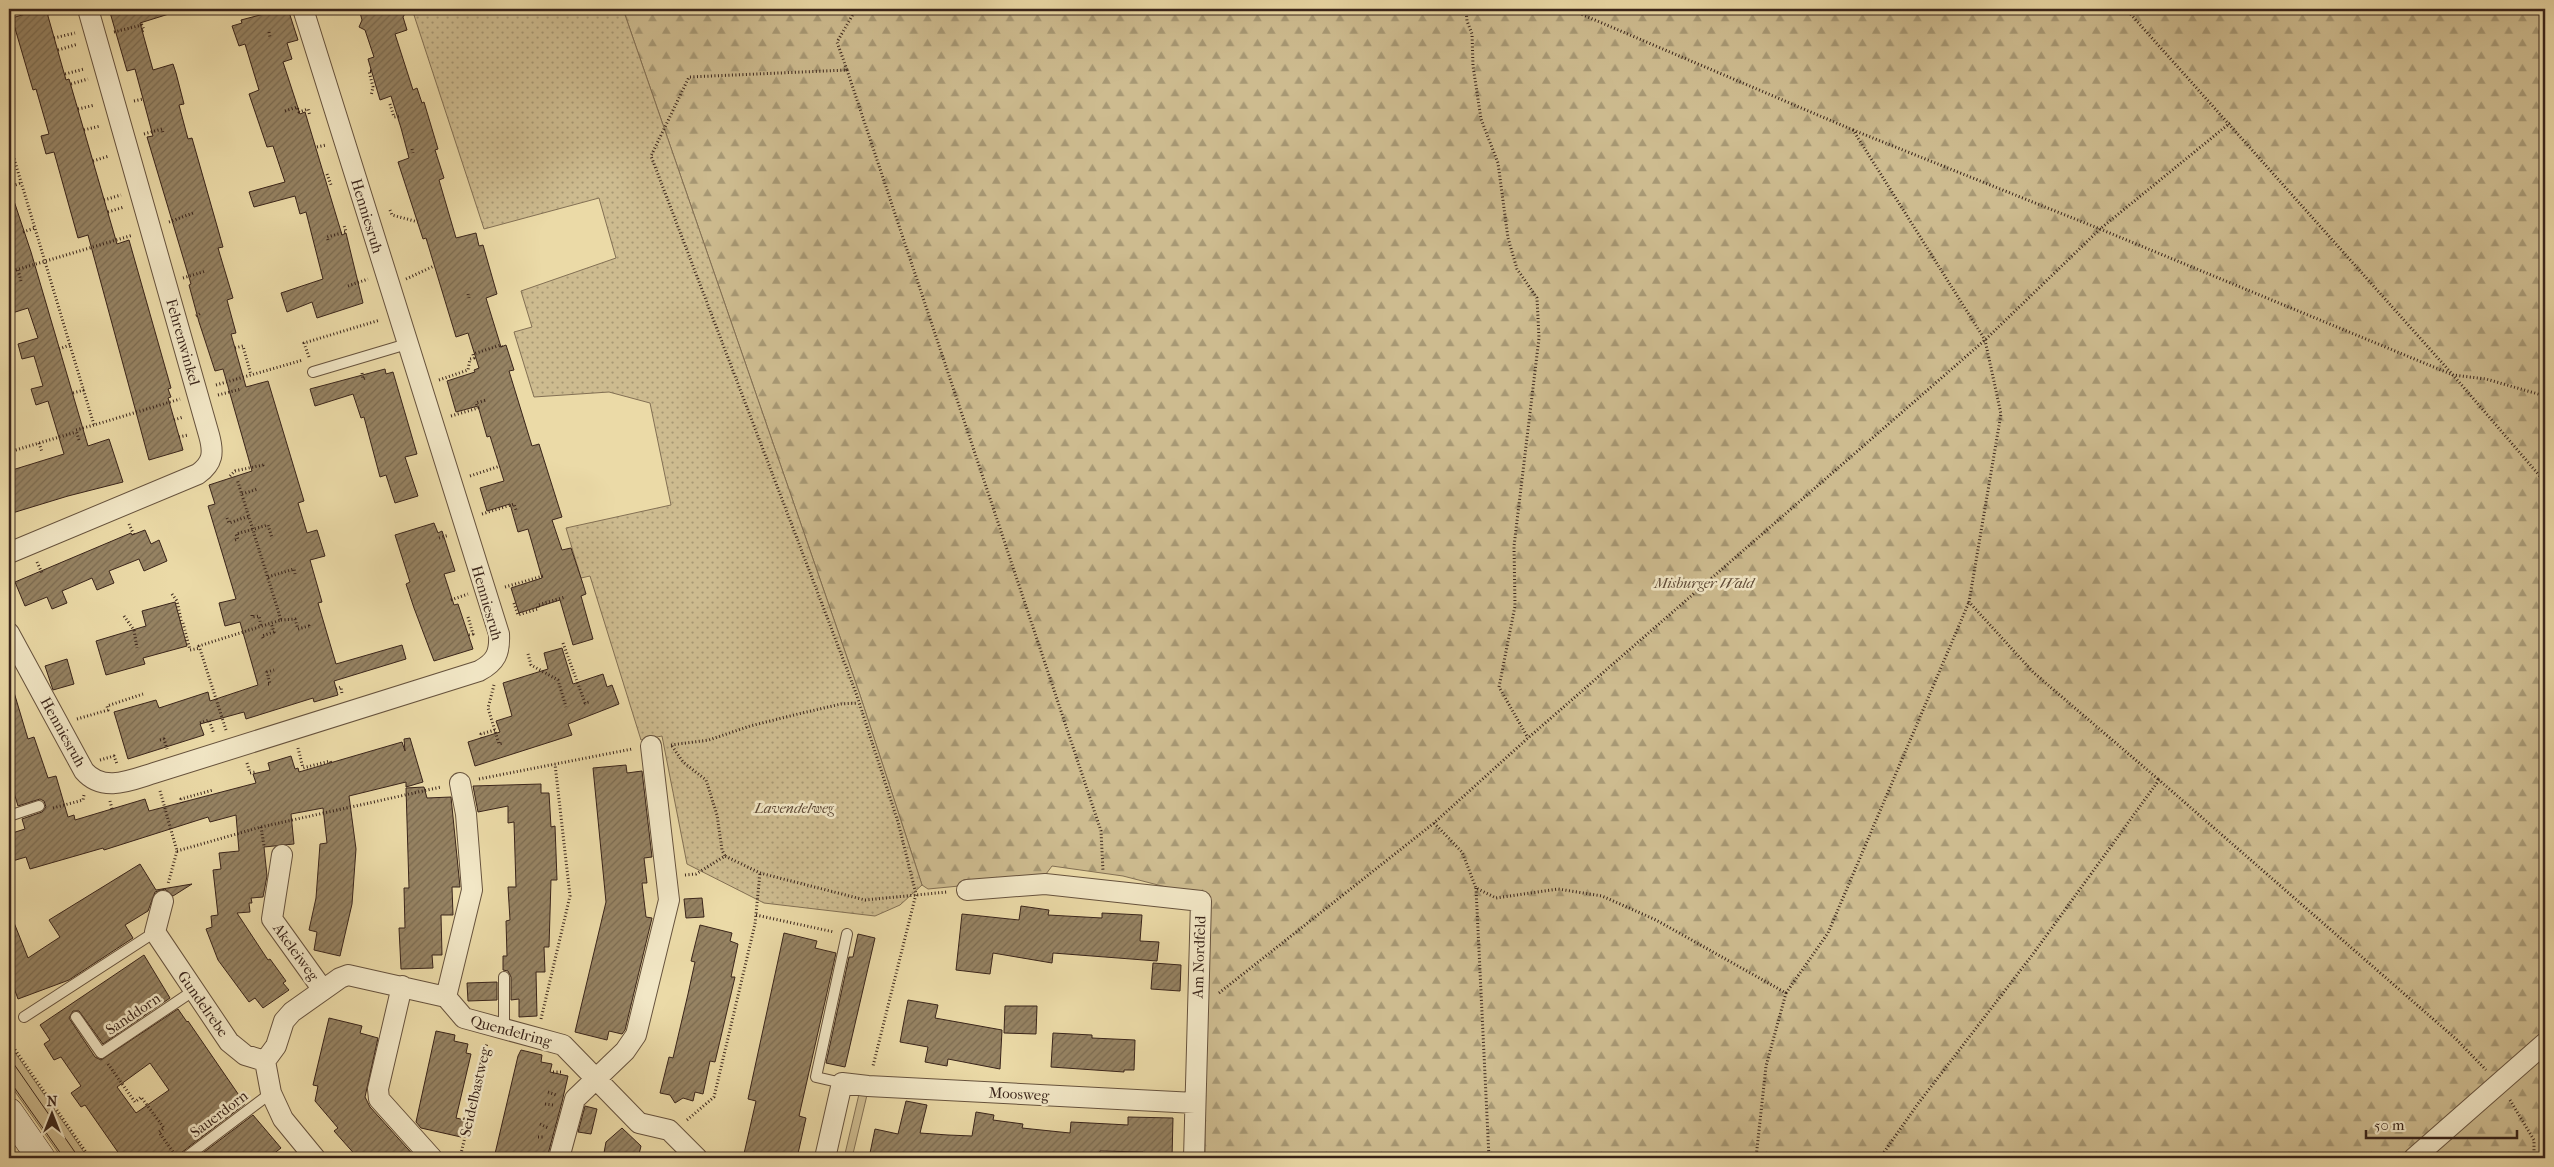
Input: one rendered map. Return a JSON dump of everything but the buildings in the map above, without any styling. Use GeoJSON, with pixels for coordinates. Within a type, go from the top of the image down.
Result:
{"type":"FeatureCollection","features":[{"type":"Feature","properties":{"kind":"main road"},"geometry":{"type":"LineString","coordinates":[[9,1112],[41,1158]]}},
{"type":"Feature","properties":{"kind":"street","name":"Fehrenwinkel"},"geometry":{"type":"LineString","coordinates":[[9,553],[198,474],[210,465],[212,455],[209,435],[88,9]]}},
{"type":"Feature","properties":{"kind":"street","name":"Henniesruh"},"geometry":{"type":"LineString","coordinates":[[9,633],[89,777],[101,783],[116,783],[154,772],[224,744],[479,671],[490,665],[496,658],[500,649],[499,634],[303,9]]}},
{"type":"Feature","properties":{"kind":"street"},"geometry":{"type":"LineString","coordinates":[[560,1158],[575,1099],[625,1051],[636,1035],[669,900],[661,745]]}},
{"type":"Feature","properties":{"kind":"street"},"geometry":{"type":"LineString","coordinates":[[315,1158],[284,1118],[271,1093],[265,1061],[276,1046],[284,1021],[292,1012],[340,978],[348,975],[446,997],[472,890],[466,814],[460,783]]}},
{"type":"Feature","properties":{"kind":"street","name":"Akeleiweg"},"geometry":{"type":"LineString","coordinates":[[282,855],[272,919],[323,990]]}},
{"type":"Feature","properties":{"kind":"street","name":"Am Nordfeld"},"geometry":{"type":"LineString","coordinates":[[967,890],[1045,884],[1200,901],[1194,1158]]}},
{"type":"Feature","properties":{"kind":"street"},"geometry":{"type":"LineString","coordinates":[[155,932],[163,901]]}},
{"type":"Feature","properties":{"kind":"street","name":"Gundelrebe"},"geometry":{"type":"LineString","coordinates":[[155,932],[229,1042],[245,1055],[265,1061]]}},
{"type":"Feature","properties":{"kind":"street"},"geometry":{"type":"LineString","coordinates":[[402,986],[378,1088],[380,1099],[432,1158]]}},
{"type":"Feature","properties":{"kind":"street","name":"Quendelring"},"geometry":{"type":"LineString","coordinates":[[446,997],[464,1018],[563,1045],[639,1123],[669,1130],[697,1158]]}},
{"type":"Feature","properties":{"kind":"street"},"geometry":{"type":"LineString","coordinates":[[2414,1158],[2545,1043]]}},
{"type":"Feature","properties":{"kind":"street"},"geometry":{"type":"LineString","coordinates":[[825,1158],[842,1083]]}},
{"type":"Feature","properties":{"kind":"street","name":"Moosweg"},"geometry":{"type":"LineString","coordinates":[[842,1083],[868,1086],[1195,1103]]}},
{"type":"Feature","properties":{"kind":"lane"},"geometry":{"type":"LineString","coordinates":[[313,372],[407,344]]}},
{"type":"Feature","properties":{"kind":"lane"},"geometry":{"type":"LineString","coordinates":[[9,816],[39,806]]}},
{"type":"Feature","properties":{"kind":"lane"},"geometry":{"type":"LineString","coordinates":[[24,1017],[155,932]]}},
{"type":"Feature","properties":{"kind":"lane"},"geometry":{"type":"LineString","coordinates":[[842,1083],[816,1077],[847,934]]}},
{"type":"Feature","properties":{"kind":"lane"},"geometry":{"type":"LineString","coordinates":[[497,1027],[504,978]]}},
{"type":"Feature","properties":{"kind":"lane","name":"Sanddorn"},"geometry":{"type":"LineString","coordinates":[[76,1017],[101,1053],[193,991]]}},
{"type":"Feature","properties":{"kind":"lane","name":"Sauerdorn"},"geometry":{"type":"LineString","coordinates":[[185,1158],[271,1093]]}},
{"type":"Feature","properties":{"kind":"path"},"geometry":{"type":"LineString","coordinates":[[48,14],[67,9]]}},
{"type":"Feature","properties":{"kind":"path"},"geometry":{"type":"LineString","coordinates":[[856,9],[837,42],[1101,831],[1104,889]]}},
{"type":"Feature","properties":{"kind":"path"},"geometry":{"type":"LineString","coordinates":[[1466,9],[1467,21],[1472,34],[1473,66],[1481,119],[1498,163],[1508,238],[1517,269],[1537,298],[1539,338],[1514,546],[1515,606],[1499,687],[1528,738]]}},
{"type":"Feature","properties":{"kind":"path"},"geometry":{"type":"LineString","coordinates":[[1569,9],[1853,130],[2100,229],[2453,375],[2486,379],[2545,396]]}},
{"type":"Feature","properties":{"kind":"path"},"geometry":{"type":"LineString","coordinates":[[2126,9],[2230,123],[2545,482]]}},
{"type":"Feature","properties":{"kind":"path"},"geometry":{"type":"LineString","coordinates":[[112,27],[113,33],[142,24],[142,31]]}},
{"type":"Feature","properties":{"kind":"path"},"geometry":{"type":"LineString","coordinates":[[269,32],[270,37]]}},
{"type":"Feature","properties":{"kind":"path"},"geometry":{"type":"LineString","coordinates":[[54,38],[62,36]]}},
{"type":"Feature","properties":{"kind":"path"},"geometry":{"type":"LineString","coordinates":[[58,50],[65,48]]}},
{"type":"Feature","properties":{"kind":"path"},"geometry":{"type":"LineString","coordinates":[[847,70],[689,77],[651,156],[858,703],[898,822],[916,894],[868,1086]]}},
{"type":"Feature","properties":{"kind":"path"},"geometry":{"type":"LineString","coordinates":[[371,71],[369,72],[374,87],[371,96]]}},
{"type":"Feature","properties":{"kind":"path"},"geometry":{"type":"LineString","coordinates":[[65,74],[72,72]]}},
{"type":"Feature","properties":{"kind":"path"},"geometry":{"type":"LineString","coordinates":[[71,84],[79,82]]}},
{"type":"Feature","properties":{"kind":"path"},"geometry":{"type":"LineString","coordinates":[[390,104],[394,117],[399,116]]}},
{"type":"Feature","properties":{"kind":"path"},"geometry":{"type":"LineString","coordinates":[[285,111],[298,107],[299,112],[308,109],[310,116]]}},
{"type":"Feature","properties":{"kind":"path"},"geometry":{"type":"LineString","coordinates":[[78,109],[85,108]]}},
{"type":"Feature","properties":{"kind":"path"},"geometry":{"type":"LineString","coordinates":[[1198,1010],[1434,822],[1985,340],[2100,229],[2230,123]]}},
{"type":"Feature","properties":{"kind":"path"},"geometry":{"type":"LineString","coordinates":[[84,130],[108,124]]}},
{"type":"Feature","properties":{"kind":"path"},"geometry":{"type":"LineString","coordinates":[[139,136],[162,128],[164,132]]}},
{"type":"Feature","properties":{"kind":"path"},"geometry":{"type":"LineString","coordinates":[[1756,1158],[1766,1066],[1786,993],[1828,933],[1968,602],[2001,414],[1985,340],[1853,130]]}},
{"type":"Feature","properties":{"kind":"path"},"geometry":{"type":"LineString","coordinates":[[9,142],[94,424]]}},
{"type":"Feature","properties":{"kind":"path"},"geometry":{"type":"LineString","coordinates":[[93,161],[113,155]]}},
{"type":"Feature","properties":{"kind":"path"},"geometry":{"type":"LineString","coordinates":[[327,174],[330,184]]}},
{"type":"Feature","properties":{"kind":"path"},"geometry":{"type":"LineString","coordinates":[[9,187],[21,183]]}},
{"type":"Feature","properties":{"kind":"path"},"geometry":{"type":"LineString","coordinates":[[104,200],[124,194]]}},
{"type":"Feature","properties":{"kind":"path"},"geometry":{"type":"LineString","coordinates":[[108,212],[132,205]]}},
{"type":"Feature","properties":{"kind":"path"},"geometry":{"type":"LineString","coordinates":[[390,210],[392,215],[418,222]]}},
{"type":"Feature","properties":{"kind":"path"},"geometry":{"type":"LineString","coordinates":[[164,223],[193,213]]}},
{"type":"Feature","properties":{"kind":"path"},"geometry":{"type":"LineString","coordinates":[[328,240],[327,237],[346,232],[344,225]]}},
{"type":"Feature","properties":{"kind":"path"},"geometry":{"type":"LineString","coordinates":[[23,232],[35,228]]}},
{"type":"Feature","properties":{"kind":"path"},"geometry":{"type":"LineString","coordinates":[[9,272],[140,232]]}},
{"type":"Feature","properties":{"kind":"path"},"geometry":{"type":"LineString","coordinates":[[400,281],[434,266]]}},
{"type":"Feature","properties":{"kind":"path"},"geometry":{"type":"LineString","coordinates":[[18,270],[21,281]]}},
{"type":"Feature","properties":{"kind":"path"},"geometry":{"type":"LineString","coordinates":[[177,280],[206,271]]}},
{"type":"Feature","properties":{"kind":"path"},"geometry":{"type":"LineString","coordinates":[[348,286],[375,277]]}},
{"type":"Feature","properties":{"kind":"path"},"geometry":{"type":"LineString","coordinates":[[313,372],[304,343],[398,315]]}},
{"type":"Feature","properties":{"kind":"path"},"geometry":{"type":"LineString","coordinates":[[59,349],[71,345]]}},
{"type":"Feature","properties":{"kind":"path"},"geometry":{"type":"LineString","coordinates":[[432,383],[468,370],[470,359],[474,358],[473,354],[501,345],[502,347]]}},
{"type":"Feature","properties":{"kind":"path"},"geometry":{"type":"LineString","coordinates":[[235,348],[243,346],[251,375]]}},
{"type":"Feature","properties":{"kind":"path"},"geometry":{"type":"LineString","coordinates":[[211,386],[309,358]]}},
{"type":"Feature","properties":{"kind":"path"},"geometry":{"type":"LineString","coordinates":[[214,396],[241,389]]}},
{"type":"Feature","properties":{"kind":"path"},"geometry":{"type":"LineString","coordinates":[[73,394],[84,390]]}},
{"type":"Feature","properties":{"kind":"path"},"geometry":{"type":"LineString","coordinates":[[9,452],[76,432],[94,424],[187,397]]}},
{"type":"Feature","properties":{"kind":"path"},"geometry":{"type":"LineString","coordinates":[[442,419],[478,408],[476,403],[486,400]]}},
{"type":"Feature","properties":{"kind":"path"},"geometry":{"type":"LineString","coordinates":[[76,432],[79,440]]}},
{"type":"Feature","properties":{"kind":"path"},"geometry":{"type":"LineString","coordinates":[[39,443],[42,452]]}},
{"type":"Feature","properties":{"kind":"path"},"geometry":{"type":"LineString","coordinates":[[230,476],[235,471],[263,465],[263,463]]}},
{"type":"Feature","properties":{"kind":"path"},"geometry":{"type":"LineString","coordinates":[[462,478],[500,466]]}},
{"type":"Feature","properties":{"kind":"path"},"geometry":{"type":"LineString","coordinates":[[237,479],[281,620]]}},
{"type":"Feature","properties":{"kind":"path"},"geometry":{"type":"LineString","coordinates":[[242,494],[258,489]]}},
{"type":"Feature","properties":{"kind":"path"},"geometry":{"type":"LineString","coordinates":[[474,516],[514,504],[516,510]]}},
{"type":"Feature","properties":{"kind":"path"},"geometry":{"type":"LineString","coordinates":[[227,518],[229,523],[249,516]]}},
{"type":"Feature","properties":{"kind":"path"},"geometry":{"type":"LineString","coordinates":[[127,519],[134,535]]}},
{"type":"Feature","properties":{"kind":"path"},"geometry":{"type":"LineString","coordinates":[[235,540],[238,539],[236,534],[268,525],[272,538]]}},
{"type":"Feature","properties":{"kind":"path"},"geometry":{"type":"LineString","coordinates":[[268,578],[294,569],[295,574]]}},
{"type":"Feature","properties":{"kind":"path"},"geometry":{"type":"LineString","coordinates":[[511,586],[543,576]]}},
{"type":"Feature","properties":{"kind":"path"},"geometry":{"type":"LineString","coordinates":[[451,600],[471,593]]}},
{"type":"Feature","properties":{"kind":"path"},"geometry":{"type":"LineString","coordinates":[[172,594],[177,601],[190,650],[281,620],[295,619],[298,629],[309,626],[310,628]]}},
{"type":"Feature","properties":{"kind":"path"},"geometry":{"type":"LineString","coordinates":[[514,604],[518,615],[538,608],[538,605],[566,597]]}},
{"type":"Feature","properties":{"kind":"path"},"geometry":{"type":"LineString","coordinates":[[1968,602],[2034,673],[2456,1039],[2500,1084],[2534,1140],[2534,1158]]}},
{"type":"Feature","properties":{"kind":"path"},"geometry":{"type":"LineString","coordinates":[[252,615],[252,617],[259,616],[261,626]]}},
{"type":"Feature","properties":{"kind":"path"},"geometry":{"type":"LineString","coordinates":[[124,616],[134,630],[137,648]]}},
{"type":"Feature","properties":{"kind":"path"},"geometry":{"type":"LineString","coordinates":[[468,617],[473,634],[469,635]]}},
{"type":"Feature","properties":{"kind":"path"},"geometry":{"type":"LineString","coordinates":[[263,638],[262,636],[274,632],[271,623]]}},
{"type":"Feature","properties":{"kind":"path"},"geometry":{"type":"LineString","coordinates":[[563,643],[586,703],[589,702]]}},
{"type":"Feature","properties":{"kind":"path"},"geometry":{"type":"LineString","coordinates":[[200,648],[224,744]]}},
{"type":"Feature","properties":{"kind":"path"},"geometry":{"type":"LineString","coordinates":[[528,654],[531,665],[558,680],[566,707]]}},
{"type":"Feature","properties":{"kind":"path"},"geometry":{"type":"LineString","coordinates":[[268,684],[270,684],[267,672],[274,670]]}},
{"type":"Feature","properties":{"kind":"path"},"geometry":{"type":"LineString","coordinates":[[497,680],[488,708],[499,744],[503,743]]}},
{"type":"Feature","properties":{"kind":"path"},"geometry":{"type":"LineString","coordinates":[[74,719],[108,710],[107,706],[143,694]]}},
{"type":"Feature","properties":{"kind":"path"},"geometry":{"type":"LineString","coordinates":[[177,850],[261,827],[460,783],[661,745],[709,740],[750,726],[798,714],[842,704],[858,703]]}},
{"type":"Feature","properties":{"kind":"path"},"geometry":{"type":"LineString","coordinates":[[200,723],[209,720],[224,744]]}},
{"type":"Feature","properties":{"kind":"path"},"geometry":{"type":"LineString","coordinates":[[482,738],[481,734],[495,730]]}},
{"type":"Feature","properties":{"kind":"path"},"geometry":{"type":"LineString","coordinates":[[160,740],[164,739],[168,755]]}},
{"type":"Feature","properties":{"kind":"path"},"geometry":{"type":"LineString","coordinates":[[661,745],[706,780],[717,815],[722,850],[726,856],[760,873],[865,900],[967,890]]}},
{"type":"Feature","properties":{"kind":"path"},"geometry":{"type":"LineString","coordinates":[[297,746],[303,768]]}},
{"type":"Feature","properties":{"kind":"path"},"geometry":{"type":"LineString","coordinates":[[93,762],[114,756],[120,770]]}},
{"type":"Feature","properties":{"kind":"path"},"geometry":{"type":"LineString","coordinates":[[298,770],[330,761],[331,763]]}},
{"type":"Feature","properties":{"kind":"path"},"geometry":{"type":"LineString","coordinates":[[536,1038],[570,896],[554,764]]}},
{"type":"Feature","properties":{"kind":"path"},"geometry":{"type":"LineString","coordinates":[[154,772],[177,850],[163,901]]}},
{"type":"Feature","properties":{"kind":"path"},"geometry":{"type":"LineString","coordinates":[[1880,1158],[1917,1105],[2033,954],[2159,780]]}},
{"type":"Feature","properties":{"kind":"path"},"geometry":{"type":"LineString","coordinates":[[182,803],[181,799],[213,790]]}},
{"type":"Feature","properties":{"kind":"path"},"geometry":{"type":"LineString","coordinates":[[110,802],[112,809]]}},
{"type":"Feature","properties":{"kind":"path"},"geometry":{"type":"LineString","coordinates":[[1434,822],[1462,852],[1476,888],[1489,1158]]}},
{"type":"Feature","properties":{"kind":"path"},"geometry":{"type":"LineString","coordinates":[[696,874],[726,856]]}},
{"type":"Feature","properties":{"kind":"path"},"geometry":{"type":"LineString","coordinates":[[672,1133],[714,1097],[756,915],[760,873]]}},
{"type":"Feature","properties":{"kind":"path"},"geometry":{"type":"LineString","coordinates":[[1476,888],[1496,898],[1558,889],[1602,896],[1656,920],[1786,993]]}},
{"type":"Feature","properties":{"kind":"path"},"geometry":{"type":"LineString","coordinates":[[756,915],[847,934]]}},
{"type":"Feature","properties":{"kind":"path","name":"Seidelbastweg"},"geometry":{"type":"LineString","coordinates":[[460,1158],[497,1027]]}},
{"type":"Feature","properties":{"kind":"path"},"geometry":{"type":"LineString","coordinates":[[9,1041],[90,1158]]}},
{"type":"Feature","properties":{"kind":"path"},"geometry":{"type":"LineString","coordinates":[[101,1053],[135,1102],[141,1097],[164,1128],[159,1132],[178,1158]]}},
{"type":"Feature","properties":{"kind":"green space","name":"Lavendelweg"},"geometry":{"type":"Polygon","coordinates":[[[412,9],[623,9],[860,695],[922,885],[900,905],[875,916],[764,903],[687,864],[662,736],[641,740],[590,576],[581,578],[566,528],[671,505],[650,403],[609,392],[534,397],[514,332],[532,327],[521,291],[616,258],[599,198],[484,229],[412,9]]]}},
{"type":"Feature","properties":{"kind":"green space","name":"Misburger Wald"},"geometry":{"type":"Polygon","coordinates":[[[623,9],[2545,9],[2545,1158],[1205,1158],[1205,897],[1123,876],[1052,866],[1043,878],[928,889],[922,885],[860,695],[623,9]]]}},
{"type":"Feature","properties":{"kind":"green space"},"geometry":{"type":"Polygon","coordinates":[[[9,1044],[88,1158],[62,1158],[9,1083],[9,1044]]]}},
{"type":"Feature","properties":{"kind":"green space"},"geometry":{"type":"Polygon","coordinates":[[[859,1094],[867,1095],[852,1158],[844,1158],[859,1094]]]}},
{"type":"Feature","properties":{"kind":"tram line"},"geometry":{"type":"LineString","coordinates":[[9,1057],[79,1158]]}},
{"type":"Feature","properties":{"kind":"tram line"},"geometry":{"type":"LineString","coordinates":[[9,1080],[64,1158]]}}]}
